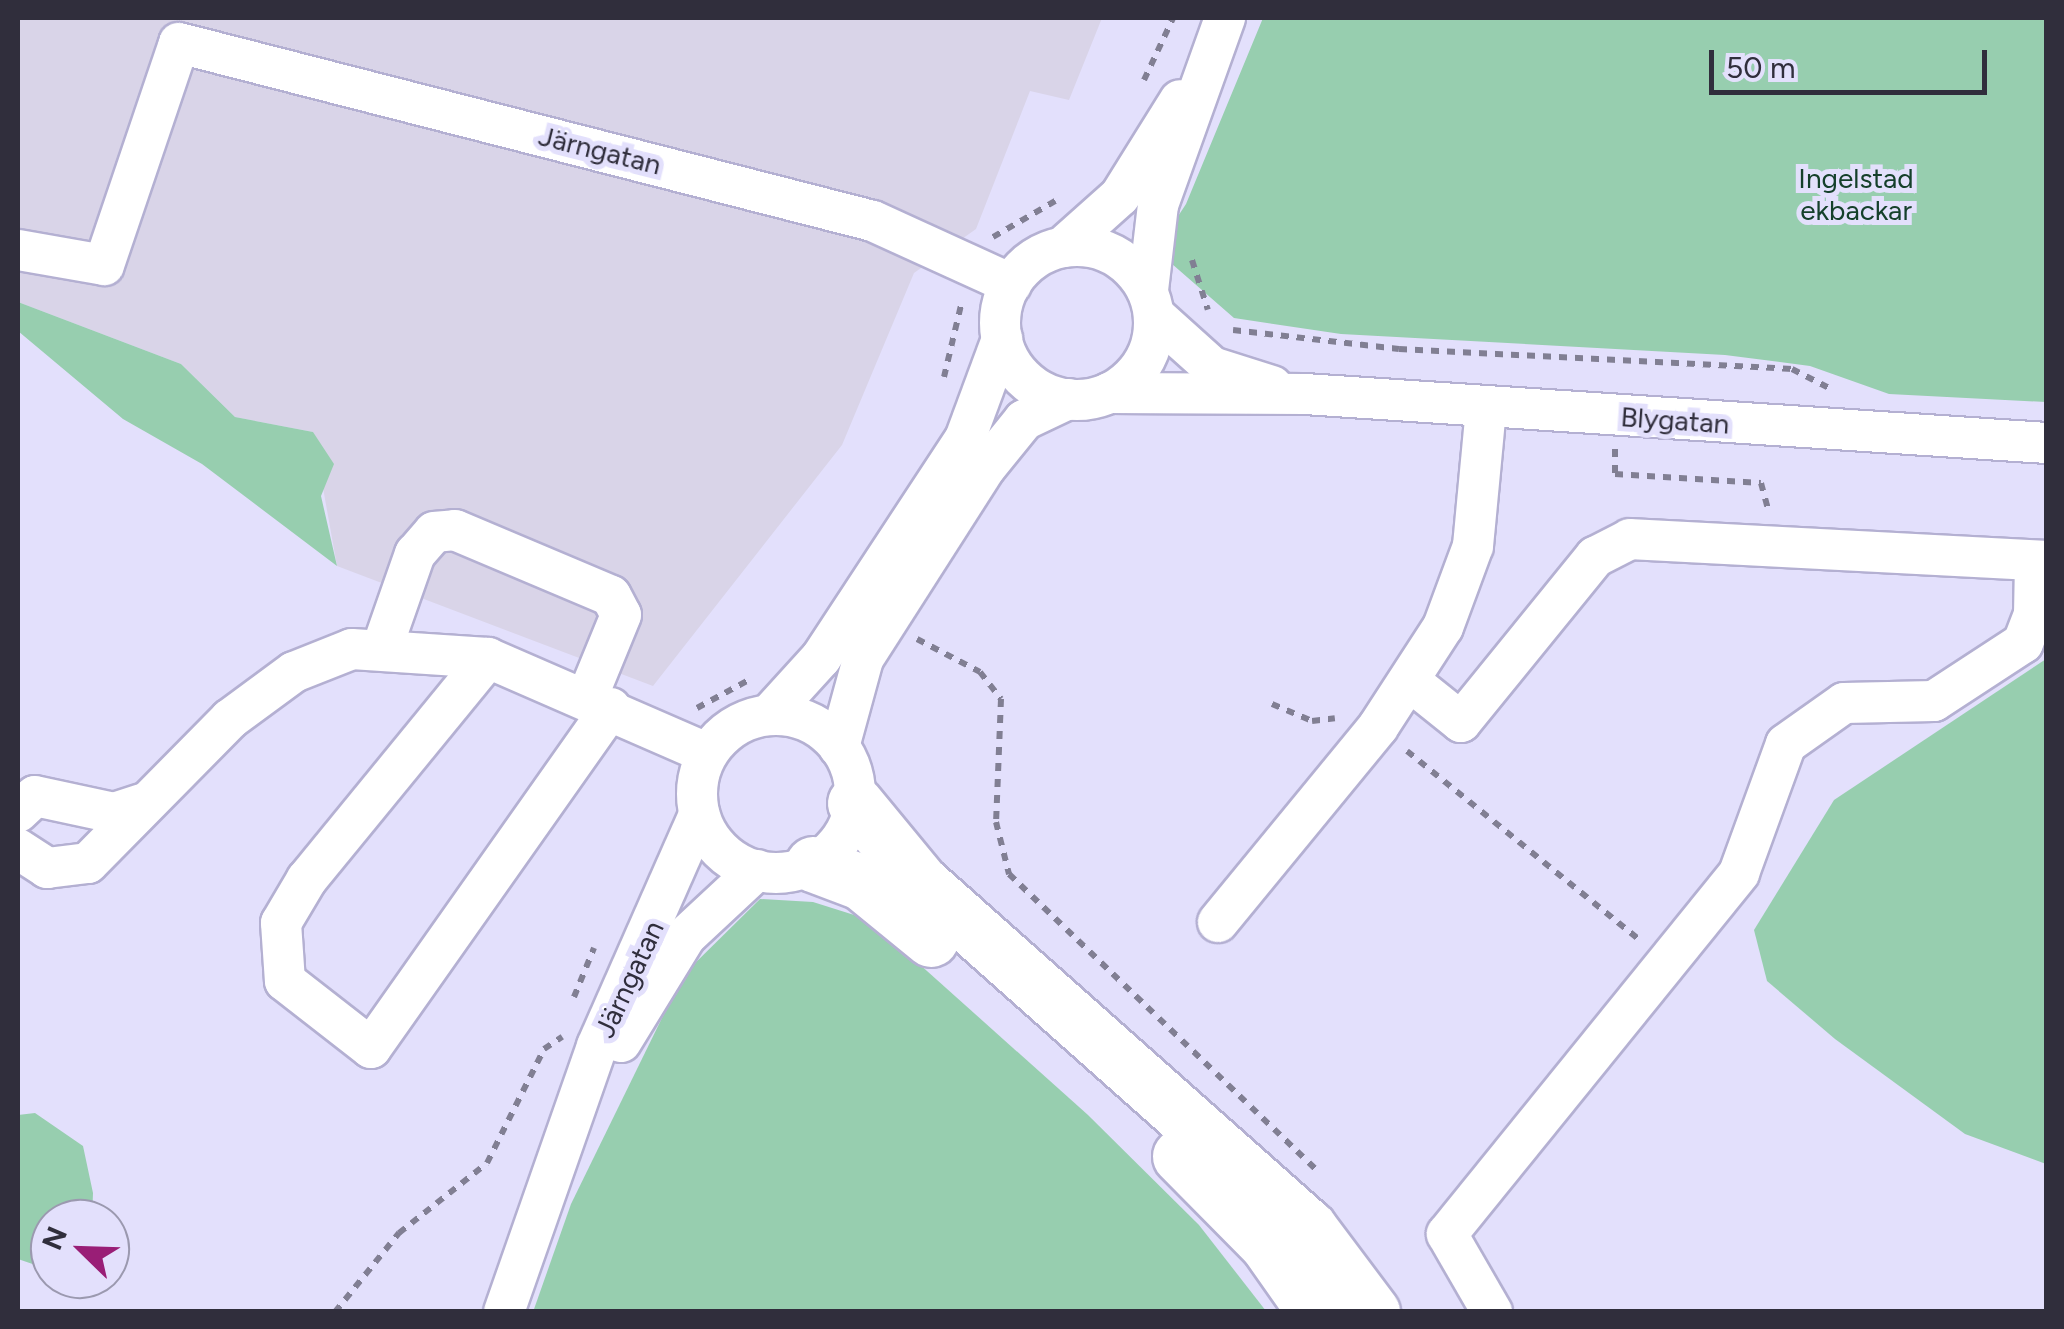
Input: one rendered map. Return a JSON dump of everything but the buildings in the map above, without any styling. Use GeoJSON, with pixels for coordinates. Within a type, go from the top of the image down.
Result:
{"type":"FeatureCollection","features":[{"type":"Feature","properties":{"kind":"highway"},"geometry":{"type":"LineString","coordinates":[[854,803],[922,883],[1310,1228],[1372,1312]]}},
{"type":"Feature","properties":{"kind":"highway"},"geometry":{"type":"LineString","coordinates":[[812,864],[876,892],[1100,1085],[1267,1244],[1315,1312]]}},
{"type":"Feature","properties":{"kind":"street"},"geometry":{"type":"LineString","coordinates":[[1221,27],[1158,205],[1143,361],[1109,393],[1068,400],[1005,440],[884,622],[847,700],[840,746],[854,803],[841,838],[812,864],[756,870],[721,850],[700,815],[708,753],[734,726],[770,714],[821,658],[965,439],[1002,339],[1011,284],[1063,247],[1120,196],[1221,27]]}},
{"type":"Feature","properties":{"kind":"street"},"geometry":{"type":"LineString","coordinates":[[18,250],[104,265],[204,37]]}},
{"type":"Feature","properties":{"kind":"street","name":"Järngatan"},"geometry":{"type":"LineString","coordinates":[[204,37],[873,221],[1011,284]]}},
{"type":"Feature","properties":{"kind":"street"},"geometry":{"type":"LineString","coordinates":[[1063,247],[1113,254],[1151,302]]}},
{"type":"Feature","properties":{"kind":"street","name":"Blygatan"},"geometry":{"type":"LineString","coordinates":[[1151,302],[1212,367],[1304,394]]}},
{"type":"Feature","properties":{"kind":"street"},"geometry":{"type":"LineString","coordinates":[[1002,339],[1026,380],[1068,400]]}},
{"type":"Feature","properties":{"kind":"street","name":"Blygatan"},"geometry":{"type":"LineString","coordinates":[[1109,393],[1304,394],[2046,443]]}},
{"type":"Feature","properties":{"kind":"street"},"geometry":{"type":"LineString","coordinates":[[1218,922],[1378,728],[1411,682],[1473,546],[1486,408]]}},
{"type":"Feature","properties":{"kind":"street"},"geometry":{"type":"LineString","coordinates":[[382,648],[415,554],[434,532],[455,530],[611,596],[621,615],[599,703],[371,1048],[285,981],[281,923],[488,658]]}},
{"type":"Feature","properties":{"kind":"street"},"geometry":{"type":"LineString","coordinates":[[1411,682],[1462,722],[1612,544],[2043,560],[2034,616],[2022,643],[1934,701],[1844,703],[1786,744],[1739,873],[1447,1234],[1492,1312]]}},
{"type":"Feature","properties":{"kind":"street"},"geometry":{"type":"LineString","coordinates":[[18,849],[47,868],[88,863],[142,804],[294,672],[352,649],[488,658],[708,753]]}},
{"type":"Feature","properties":{"kind":"street"},"geometry":{"type":"LineString","coordinates":[[770,714],[820,728],[840,746]]}},
{"type":"Feature","properties":{"kind":"street"},"geometry":{"type":"LineString","coordinates":[[18,812],[35,796],[114,814],[142,804]]}},
{"type":"Feature","properties":{"kind":"street","name":"Järngatan"},"geometry":{"type":"LineString","coordinates":[[504,1312],[567,1147],[596,1046],[700,815]]}},
{"type":"Feature","properties":{"kind":"street","name":"Järngatan"},"geometry":{"type":"LineString","coordinates":[[567,1147],[668,962],[706,912],[756,870]]}},
{"type":"Feature","properties":{"kind":"path"},"geometry":{"type":"LineString","coordinates":[[1158,205],[1188,239],[1206,308],[1230,330],[1621,363],[1792,369],[1844,395]]}},
{"type":"Feature","properties":{"kind":"path"},"geometry":{"type":"LineString","coordinates":[[1621,363],[1615,474],[1767,486],[1765,549]]}},
{"type":"Feature","properties":{"kind":"path"},"geometry":{"type":"LineString","coordinates":[[884,622],[980,672],[1001,699],[998,846],[1026,898],[1254,1104],[1332,1188]]}},
{"type":"Feature","properties":{"kind":"path"},"geometry":{"type":"LineString","coordinates":[[1272,704],[1324,723],[1345,702],[1666,962]]}},
{"type":"Feature","properties":{"kind":"path"},"geometry":{"type":"LineString","coordinates":[[335,1312],[399,1234],[487,1163],[544,1048],[568,1036]]}},
{"type":"Feature","properties":{"kind":"shaded area"},"geometry":{"type":"Polygon","coordinates":[[[18,18],[1102,18],[1069,100],[1030,91],[976,229],[914,273],[842,445],[653,686],[337,566],[313,432],[235,417],[181,364],[18,302],[18,18]]]}},
{"type":"Feature","properties":{"kind":"green space","name":"Ingelstad ekbackar"},"geometry":{"type":"Polygon","coordinates":[[[1263,18],[2046,18],[2046,402],[1889,394],[1810,366],[1725,355],[1341,334],[1234,318],[1156,250],[1186,204],[1263,18]]]}},
{"type":"Feature","properties":{"kind":"green space"},"geometry":{"type":"Polygon","coordinates":[[[18,302],[181,364],[235,417],[313,432],[334,464],[321,496],[337,566],[202,464],[123,419],[18,331],[18,302]]]}},
{"type":"Feature","properties":{"kind":"green space"},"geometry":{"type":"Polygon","coordinates":[[[2046,659],[2046,1164],[1965,1134],[1835,1039],[1767,981],[1754,930],[1834,800],[2046,659]]]}},
{"type":"Feature","properties":{"kind":"green space"},"geometry":{"type":"Polygon","coordinates":[[[760,899],[813,902],[870,920],[1088,1115],[1199,1225],[1266,1311],[533,1312],[571,1204],[683,975],[760,899]]]}},
{"type":"Feature","properties":{"kind":"green space"},"geometry":{"type":"Polygon","coordinates":[[[35,1113],[83,1146],[93,1193],[93,1199],[30,1199],[30,1263],[18,1259],[18,1115],[35,1113]]]}}]}
